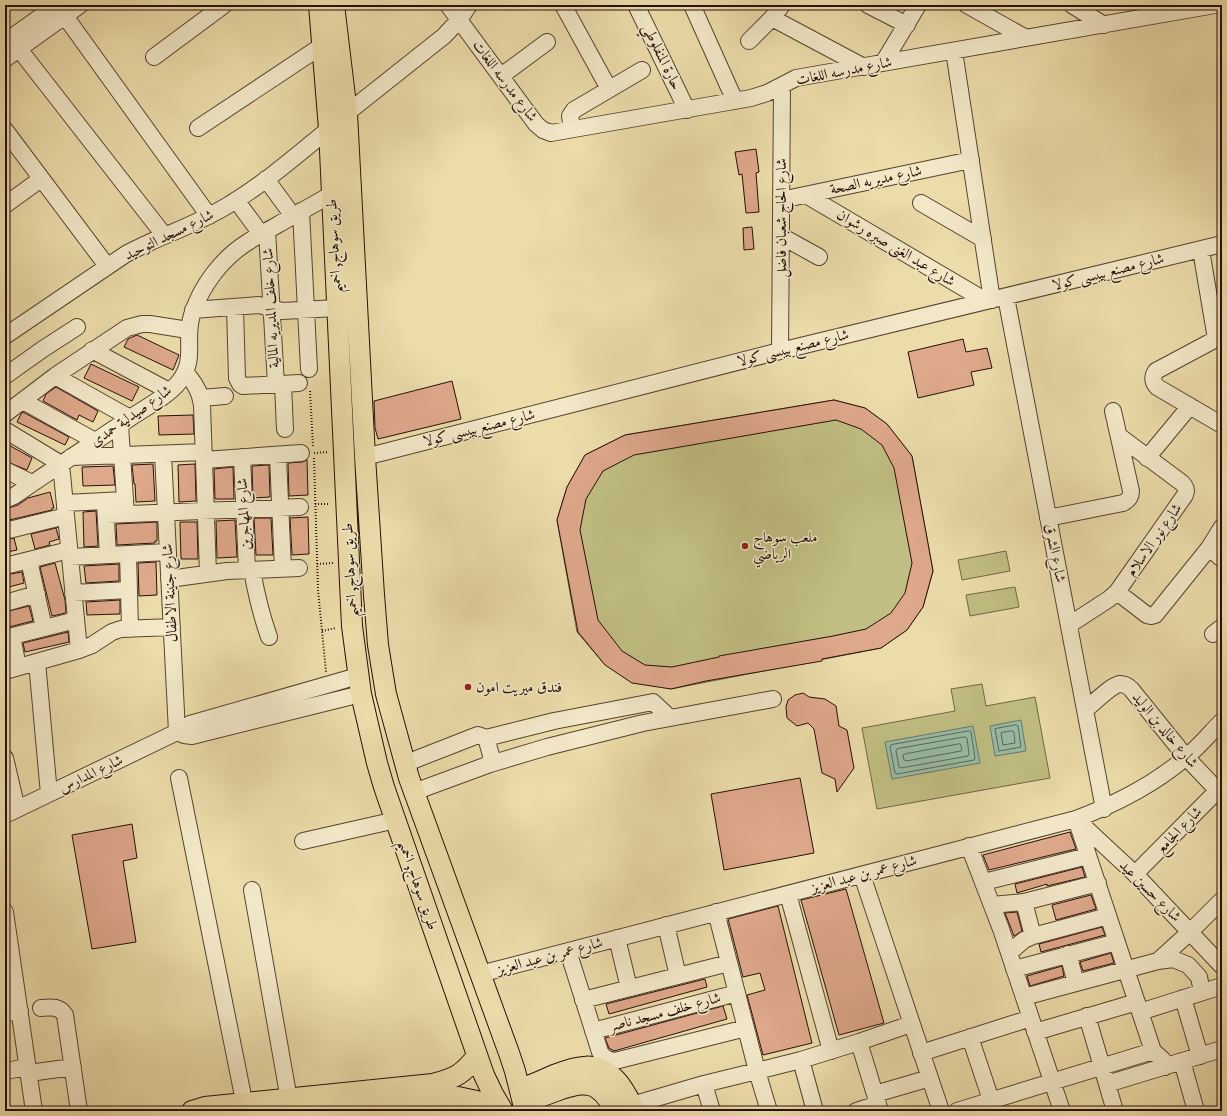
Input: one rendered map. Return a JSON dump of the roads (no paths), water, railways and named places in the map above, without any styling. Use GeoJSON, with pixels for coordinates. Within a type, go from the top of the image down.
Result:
{"type":"FeatureCollection","features":[{"type":"Feature","properties":{"kind":"main road","name":"طريق سوهاج, اخميم"},"geometry":{"type":"LineString","coordinates":[[320,5],[329,129],[352,626],[359,685],[368,729],[384,787],[477,1056],[484,1075],[503,1111]]}},
{"type":"Feature","properties":{"kind":"main road","name":"طريق سوهاج, اخميم"},"geometry":{"type":"LineString","coordinates":[[334,5],[347,114],[365,457],[374,595],[378,645],[386,694],[409,778],[509,1053],[523,1101]]}},
{"type":"Feature","properties":{"kind":"main road"},"geometry":{"type":"LineString","coordinates":[[384,787],[409,778]]}},
{"type":"Feature","properties":{"kind":"main road"},"geometry":{"type":"LineString","coordinates":[[404,1099],[434,1084],[451,1080],[466,1070],[477,1056]]}},
{"type":"Feature","properties":{"kind":"main road"},"geometry":{"type":"LineString","coordinates":[[523,1101],[576,1084],[587,1084],[596,1088],[626,1109]]}},
{"type":"Feature","properties":{"kind":"main road"},"geometry":{"type":"LineString","coordinates":[[309,1111],[352,1104],[404,1099],[458,1097],[481,1102],[503,1111]]}},
{"type":"Feature","properties":{"kind":"main road"},"geometry":{"type":"LineString","coordinates":[[192,1111],[205,1107],[352,1104]]}},
{"type":"Feature","properties":{"kind":"street"},"geometry":{"type":"LineString","coordinates":[[5,59],[12,46],[60,9],[80,5]]}},
{"type":"Feature","properties":{"kind":"street"},"geometry":{"type":"LineString","coordinates":[[154,57],[224,5]]}},
{"type":"Feature","properties":{"kind":"street","name":"شارع مدرسه اللغات"},"geometry":{"type":"LineString","coordinates":[[448,5],[543,130],[551,133],[751,98],[767,93],[796,78],[1104,24],[1170,8],[1215,5]]}},
{"type":"Feature","properties":{"kind":"street"},"geometry":{"type":"LineString","coordinates":[[347,114],[444,36],[459,20],[469,5]]}},
{"type":"Feature","properties":{"kind":"street"},"geometry":{"type":"LineString","coordinates":[[563,5],[609,89]]}},
{"type":"Feature","properties":{"kind":"street","name":"حارة المنفلوطي"},"geometry":{"type":"LineString","coordinates":[[636,5],[687,110]]}},
{"type":"Feature","properties":{"kind":"street"},"geometry":{"type":"LineString","coordinates":[[692,5],[735,101]]}},
{"type":"Feature","properties":{"kind":"street"},"geometry":{"type":"LineString","coordinates":[[749,41],[772,18],[782,5]]}},
{"type":"Feature","properties":{"kind":"street"},"geometry":{"type":"LineString","coordinates":[[868,5],[907,25]]}},
{"type":"Feature","properties":{"kind":"street"},"geometry":{"type":"LineString","coordinates":[[883,63],[918,5]]}},
{"type":"Feature","properties":{"kind":"street"},"geometry":{"type":"LineString","coordinates":[[967,5],[1026,38]]}},
{"type":"Feature","properties":{"kind":"street"},"geometry":{"type":"LineString","coordinates":[[1072,5],[1104,24]]}},
{"type":"Feature","properties":{"kind":"street"},"geometry":{"type":"LineString","coordinates":[[60,9],[210,216]]}},
{"type":"Feature","properties":{"kind":"street"},"geometry":{"type":"LineString","coordinates":[[772,18],[864,67]]}},
{"type":"Feature","properties":{"kind":"street"},"geometry":{"type":"LineString","coordinates":[[501,76],[547,42]]}},
{"type":"Feature","properties":{"kind":"street"},"geometry":{"type":"LineString","coordinates":[[198,128],[323,45]]}},
{"type":"Feature","properties":{"kind":"street"},"geometry":{"type":"LineString","coordinates":[[12,46],[164,235]]}},
{"type":"Feature","properties":{"kind":"street","name":"شارع الشرق"},"geometry":{"type":"LineString","coordinates":[[954,51],[983,239],[995,299],[1048,518],[1104,809]]}},
{"type":"Feature","properties":{"kind":"street"},"geometry":{"type":"LineString","coordinates":[[572,129],[570,116],[572,113],[642,70]]}},
{"type":"Feature","properties":{"kind":"street","name":"شارع الحاج شعبان فاضل"},"geometry":{"type":"LineString","coordinates":[[780,351],[782,86]]}},
{"type":"Feature","properties":{"kind":"street","name":"شارع مسجد التوحيد"},"geometry":{"type":"LineString","coordinates":[[7,330],[144,244],[210,216],[236,200],[266,179],[329,129]]}},
{"type":"Feature","properties":{"kind":"street"},"geometry":{"type":"LineString","coordinates":[[5,130],[108,266]]}},
{"type":"Feature","properties":{"kind":"street","name":"شارع مديريه الصحة"},"geometry":{"type":"LineString","coordinates":[[781,200],[971,160]]}},
{"type":"Feature","properties":{"kind":"street"},"geometry":{"type":"LineString","coordinates":[[5,205],[41,178]]}},
{"type":"Feature","properties":{"kind":"street"},"geometry":{"type":"LineString","coordinates":[[266,179],[297,214],[306,310],[309,369]]}},
{"type":"Feature","properties":{"kind":"street","name":"شارع صيدلية حمدى"},"geometry":{"type":"LineString","coordinates":[[5,500],[32,484],[169,391],[178,383],[185,372],[190,354],[188,330],[193,310],[202,290],[215,272],[230,256],[247,242],[332,194]]}},
{"type":"Feature","properties":{"kind":"street","name":"شارع عبد الغنى صبره رشوان"},"geometry":{"type":"LineString","coordinates":[[806,195],[995,299]]}},
{"type":"Feature","properties":{"kind":"street"},"geometry":{"type":"LineString","coordinates":[[236,200],[264,232]]}},
{"type":"Feature","properties":{"kind":"street"},"geometry":{"type":"LineString","coordinates":[[921,203],[983,239]]}},
{"type":"Feature","properties":{"kind":"street","name":"شارع خلف المديريه المالية"},"geometry":{"type":"LineString","coordinates":[[264,232],[271,309],[285,429]]}},
{"type":"Feature","properties":{"kind":"street"},"geometry":{"type":"LineString","coordinates":[[781,236],[819,257]]}},
{"type":"Feature","properties":{"kind":"street","name":"شارع مصنع بيبسى كولا"},"geometry":{"type":"LineString","coordinates":[[365,457],[780,351],[1222,244]]}},
{"type":"Feature","properties":{"kind":"street"},"geometry":{"type":"LineString","coordinates":[[1201,250],[1219,336],[1156,371],[1152,376],[1153,382],[1157,387],[1222,424]]}},
{"type":"Feature","properties":{"kind":"street"},"geometry":{"type":"LineString","coordinates":[[193,310],[259,305],[282,311],[337,308]]}},
{"type":"Feature","properties":{"kind":"street"},"geometry":{"type":"LineString","coordinates":[[235,306],[238,381],[243,386],[298,383]]}},
{"type":"Feature","properties":{"kind":"street"},"geometry":{"type":"LineString","coordinates":[[5,414],[55,376],[127,328],[150,324],[188,330]]}},
{"type":"Feature","properties":{"kind":"street"},"geometry":{"type":"LineString","coordinates":[[5,376],[77,327]]}},
{"type":"Feature","properties":{"kind":"street"},"geometry":{"type":"LineString","coordinates":[[92,350],[169,391]]}},
{"type":"Feature","properties":{"kind":"street"},"geometry":{"type":"LineString","coordinates":[[185,372],[195,384],[201,398],[208,573]]}},
{"type":"Feature","properties":{"kind":"street"},"geometry":{"type":"LineString","coordinates":[[55,376],[125,421],[122,456],[125,507]]}},
{"type":"Feature","properties":{"kind":"street"},"geometry":{"type":"LineString","coordinates":[[201,398],[226,396]]}},
{"type":"Feature","properties":{"kind":"street"},"geometry":{"type":"LineString","coordinates":[[23,401],[95,441]]}},
{"type":"Feature","properties":{"kind":"street"},"geometry":{"type":"LineString","coordinates":[[1148,458],[1190,406]]}},
{"type":"Feature","properties":{"kind":"street"},"geometry":{"type":"LineString","coordinates":[[1048,518],[1128,501],[1131,496],[1131,491],[1113,411]]}},
{"type":"Feature","properties":{"kind":"street"},"geometry":{"type":"LineString","coordinates":[[5,430],[66,460],[162,454],[242,457],[308,453]]}},
{"type":"Feature","properties":{"kind":"street","name":"شارع نور الاسلام"},"geometry":{"type":"LineString","coordinates":[[1069,626],[1117,592],[1185,495],[1185,486],[1182,483],[1119,436]]}},
{"type":"Feature","properties":{"kind":"street","name":"شارع جنينة الاطفال"},"geometry":{"type":"LineString","coordinates":[[162,454],[177,732]]}},
{"type":"Feature","properties":{"kind":"street"},"geometry":{"type":"LineString","coordinates":[[278,456],[283,569]]}},
{"type":"Feature","properties":{"kind":"street","name":"شارع المهاجرين"},"geometry":{"type":"LineString","coordinates":[[242,457],[244,510],[250,570],[269,637]]}},
{"type":"Feature","properties":{"kind":"street"},"geometry":{"type":"LineString","coordinates":[[66,460],[66,510],[79,650]]}},
{"type":"Feature","properties":{"kind":"street"},"geometry":{"type":"LineString","coordinates":[[5,470],[32,484]]}},
{"type":"Feature","properties":{"kind":"street"},"geometry":{"type":"LineString","coordinates":[[5,531],[66,510],[125,507],[165,513],[300,507]]}},
{"type":"Feature","properties":{"kind":"street"},"geometry":{"type":"LineString","coordinates":[[105,508],[108,555]]}},
{"type":"Feature","properties":{"kind":"street"},"geometry":{"type":"LineString","coordinates":[[1117,592],[1147,614],[1151,616],[1155,614],[1209,548],[1222,527]]}},
{"type":"Feature","properties":{"kind":"street"},"geometry":{"type":"LineString","coordinates":[[1209,548],[1222,559]]}},
{"type":"Feature","properties":{"kind":"street"},"geometry":{"type":"LineString","coordinates":[[5,566],[70,553],[108,555],[168,552]]}},
{"type":"Feature","properties":{"kind":"street"},"geometry":{"type":"LineString","coordinates":[[128,554],[130,629]]}},
{"type":"Feature","properties":{"kind":"street"},"geometry":{"type":"LineString","coordinates":[[29,560],[44,628]]}},
{"type":"Feature","properties":{"kind":"street"},"geometry":{"type":"LineString","coordinates":[[169,579],[208,573],[299,568]]}},
{"type":"Feature","properties":{"kind":"street"},"geometry":{"type":"LineString","coordinates":[[73,593],[129,590]]}},
{"type":"Feature","properties":{"kind":"street"},"geometry":{"type":"LineString","coordinates":[[5,602],[36,594]]}},
{"type":"Feature","properties":{"kind":"street"},"geometry":{"type":"LineString","coordinates":[[76,620],[8,637],[12,669],[79,650],[92,645],[112,632],[121,629],[172,627]]}},
{"type":"Feature","properties":{"kind":"street"},"geometry":{"type":"LineString","coordinates":[[37,662],[49,794]]}},
{"type":"Feature","properties":{"kind":"street","name":"شارع خالد بن الوليد"},"geometry":{"type":"LineString","coordinates":[[1085,710],[1113,687],[1119,684],[1126,685],[1131,689],[1186,757],[1221,790]]}},
{"type":"Feature","properties":{"kind":"street","name":"شارع المدارس"},"geometry":{"type":"LineString","coordinates":[[11,812],[177,732],[190,724],[328,685],[359,685]]}},
{"type":"Feature","properties":{"kind":"street"},"geometry":{"type":"LineString","coordinates":[[177,732],[192,736],[359,685]]}},
{"type":"Feature","properties":{"kind":"street"},"geometry":{"type":"LineString","coordinates":[[409,778],[490,764],[546,747],[643,724],[773,699]]}},
{"type":"Feature","properties":{"kind":"street"},"geometry":{"type":"LineString","coordinates":[[409,778],[478,736],[486,738],[554,721],[653,702],[670,718]]}},
{"type":"Feature","properties":{"kind":"street","name":"شارع عمر بن عبد العزيز"},"geometry":{"type":"LineString","coordinates":[[480,974],[1076,819],[1104,809],[1157,780],[1186,757],[1222,721]]}},
{"type":"Feature","properties":{"kind":"street"},"geometry":{"type":"LineString","coordinates":[[486,738],[491,755],[490,764]]}},
{"type":"Feature","properties":{"kind":"street"},"geometry":{"type":"LineString","coordinates":[[5,758],[11,812]]}},
{"type":"Feature","properties":{"kind":"street"},"geometry":{"type":"LineString","coordinates":[[179,778],[246,1107]]}},
{"type":"Feature","properties":{"kind":"street","name":"شارع الجامع"},"geometry":{"type":"LineString","coordinates":[[1135,874],[1221,790]]}},
{"type":"Feature","properties":{"kind":"street"},"geometry":{"type":"LineString","coordinates":[[1076,819],[1153,1051],[1163,1060],[1165,1067]]}},
{"type":"Feature","properties":{"kind":"street","name":"شارع حسين عيد"},"geometry":{"type":"LineString","coordinates":[[1076,819],[1135,874],[1222,966]]}},
{"type":"Feature","properties":{"kind":"street"},"geometry":{"type":"LineString","coordinates":[[303,841],[396,820]]}},
{"type":"Feature","properties":{"kind":"street"},"geometry":{"type":"LineString","coordinates":[[969,846],[984,882],[1009,953],[1062,1111]]}},
{"type":"Feature","properties":{"kind":"street"},"geometry":{"type":"LineString","coordinates":[[984,882],[1088,856]]}},
{"type":"Feature","properties":{"kind":"street"},"geometry":{"type":"LineString","coordinates":[[862,875],[941,1111]]}},
{"type":"Feature","properties":{"kind":"street"},"geometry":{"type":"LineString","coordinates":[[992,905],[1024,902],[1098,883]]}},
{"type":"Feature","properties":{"kind":"street"},"geometry":{"type":"LineString","coordinates":[[252,890],[290,1105]]}},
{"type":"Feature","properties":{"kind":"street"},"geometry":{"type":"LineString","coordinates":[[788,894],[830,1051]]}},
{"type":"Feature","properties":{"kind":"street"},"geometry":{"type":"LineString","coordinates":[[1024,902],[1033,936]]}},
{"type":"Feature","properties":{"kind":"street"},"geometry":{"type":"LineString","coordinates":[[1158,961],[1221,903]]}},
{"type":"Feature","properties":{"kind":"street"},"geometry":{"type":"LineString","coordinates":[[5,912],[13,1012],[29,1070],[34,1111]]}},
{"type":"Feature","properties":{"kind":"street"},"geometry":{"type":"LineString","coordinates":[[716,912],[756,1072],[769,1111]]}},
{"type":"Feature","properties":{"kind":"street"},"geometry":{"type":"LineString","coordinates":[[1009,953],[1016,946],[1033,936],[1108,916]]}},
{"type":"Feature","properties":{"kind":"street"},"geometry":{"type":"LineString","coordinates":[[666,925],[678,976]]}},
{"type":"Feature","properties":{"kind":"street"},"geometry":{"type":"LineString","coordinates":[[617,938],[629,988]]}},
{"type":"Feature","properties":{"kind":"street"},"geometry":{"type":"LineString","coordinates":[[1014,969],[1117,942]]}},
{"type":"Feature","properties":{"kind":"street"},"geometry":{"type":"LineString","coordinates":[[568,951],[600,1052],[609,1060],[615,1061],[746,1028]]}},
{"type":"Feature","properties":{"kind":"street"},"geometry":{"type":"LineString","coordinates":[[1068,954],[1076,983]]}},
{"type":"Feature","properties":{"kind":"street"},"geometry":{"type":"LineString","coordinates":[[1024,997],[1158,961],[1174,959],[1188,965],[1199,977],[1202,992]]}},
{"type":"Feature","properties":{"kind":"street"},"geometry":{"type":"LineString","coordinates":[[583,1000],[729,963]]}},
{"type":"Feature","properties":{"kind":"street"},"geometry":{"type":"LineString","coordinates":[[921,1053],[970,1037],[1184,998],[1222,986]]}},
{"type":"Feature","properties":{"kind":"street","name":"شارع خلف مسجد ناصر"},"geometry":{"type":"LineString","coordinates":[[593,1031],[737,993]]}},
{"type":"Feature","properties":{"kind":"street"},"geometry":{"type":"LineString","coordinates":[[1184,998],[1200,1056]]}},
{"type":"Feature","properties":{"kind":"street"},"geometry":{"type":"LineString","coordinates":[[42,1008],[57,1007],[62,1010],[65,1015],[79,1111]]}},
{"type":"Feature","properties":{"kind":"street"},"geometry":{"type":"LineString","coordinates":[[1087,1016],[1115,1111]]}},
{"type":"Feature","properties":{"kind":"street"},"geometry":{"type":"LineString","coordinates":[[626,1109],[704,1084],[801,1060],[911,1024]]}},
{"type":"Feature","properties":{"kind":"street"},"geometry":{"type":"LineString","coordinates":[[970,1037],[992,1106]]}},
{"type":"Feature","properties":{"kind":"street"},"geometry":{"type":"LineString","coordinates":[[859,1042],[878,1103]]}},
{"type":"Feature","properties":{"kind":"street"},"geometry":{"type":"LineString","coordinates":[[1107,1084],[1222,1050]]}},
{"type":"Feature","properties":{"kind":"street"},"geometry":{"type":"LineString","coordinates":[[957,1111],[992,1106],[1052,1082],[1153,1051]]}},
{"type":"Feature","properties":{"kind":"street"},"geometry":{"type":"LineString","coordinates":[[801,1060],[815,1111]]}},
{"type":"Feature","properties":{"kind":"street"},"geometry":{"type":"LineString","coordinates":[[1182,1062],[1196,1111]]}},
{"type":"Feature","properties":{"kind":"street"},"geometry":{"type":"LineString","coordinates":[[5,1070],[72,1067]]}},
{"type":"Feature","properties":{"kind":"street"},"geometry":{"type":"LineString","coordinates":[[856,1111],[878,1103],[930,1078]]}},
{"type":"Feature","properties":{"kind":"street"},"geometry":{"type":"LineString","coordinates":[[704,1084],[712,1111]]}},
{"type":"Feature","properties":{"kind":"water"},"geometry":{"type":"Polygon","coordinates":[[[1021,720],[1026,751],[995,756],[990,726],[1021,720]]]}},
{"type":"Feature","properties":{"kind":"water"},"geometry":{"type":"Polygon","coordinates":[[[973,726],[980,763],[892,779],[885,742],[973,726]]]}},
{"type":"Feature","properties":{"kind":"place","name":"ملعب سوهاج الرياضي"},"geometry":{"type":"Point","coordinates":[745,546]}},
{"type":"Feature","properties":{"kind":"place","name":"فندق ميريت امون"},"geometry":{"type":"Point","coordinates":[468,687]}}]}
